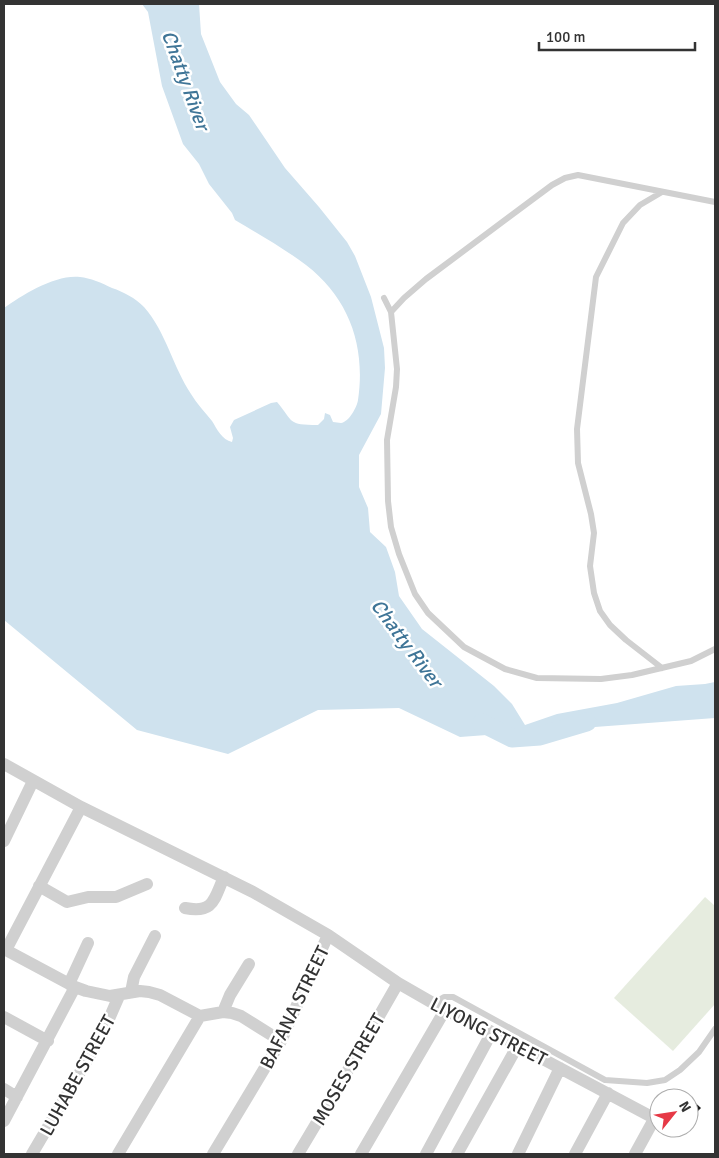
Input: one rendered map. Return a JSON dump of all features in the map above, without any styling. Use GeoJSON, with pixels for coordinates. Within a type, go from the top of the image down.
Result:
{"type":"FeatureCollection","features":[{"type":"Feature","properties":{"kind":"street","name":"BAFANA STREET"},"geometry":{"type":"LineString","coordinates":[[4,764],[81,807],[224,877],[328,936],[281,1041],[213,1154]]}},
{"type":"Feature","properties":{"kind":"street"},"geometry":{"type":"LineString","coordinates":[[4,841],[34,781]]}},
{"type":"Feature","properties":{"kind":"street"},"geometry":{"type":"LineString","coordinates":[[81,807],[5,950],[72,985],[97,994],[125,994],[140,991],[160,995],[200,1016],[224,1012],[241,1016],[281,1041]]}},
{"type":"Feature","properties":{"kind":"street"},"geometry":{"type":"LineString","coordinates":[[185,908],[195,910],[207,908],[213,901],[224,877]]}},
{"type":"Feature","properties":{"kind":"street"},"geometry":{"type":"LineString","coordinates":[[40,886],[67,902],[88,897],[116,897],[147,884]]}},
{"type":"Feature","properties":{"kind":"street","name":"LUHABE STREET"},"geometry":{"type":"LineString","coordinates":[[32,1154],[102,1035],[155,936]]}},
{"type":"Feature","properties":{"kind":"street","name":"LIYONG STREET"},"geometry":{"type":"LineString","coordinates":[[328,936],[445,1010],[518,1045],[650,1116],[653,1121],[635,1154]]}},
{"type":"Feature","properties":{"kind":"street"},"geometry":{"type":"LineString","coordinates":[[4,1121],[48,1041],[88,943]]}},
{"type":"Feature","properties":{"kind":"street"},"geometry":{"type":"LineString","coordinates":[[224,1012],[230,995],[249,964]]}},
{"type":"Feature","properties":{"kind":"street","name":"MOSES STREET"},"geometry":{"type":"LineString","coordinates":[[298,1154],[398,982]]}},
{"type":"Feature","properties":{"kind":"street"},"geometry":{"type":"LineString","coordinates":[[361,1154],[445,1010]]}},
{"type":"Feature","properties":{"kind":"street"},"geometry":{"type":"LineString","coordinates":[[4,1016],[48,1041]]}},
{"type":"Feature","properties":{"kind":"street"},"geometry":{"type":"LineString","coordinates":[[118,1154],[200,1016]]}},
{"type":"Feature","properties":{"kind":"street"},"geometry":{"type":"LineString","coordinates":[[426,1154],[492,1032]]}},
{"type":"Feature","properties":{"kind":"street"},"geometry":{"type":"LineString","coordinates":[[457,1154],[518,1045]]}},
{"type":"Feature","properties":{"kind":"street"},"geometry":{"type":"LineString","coordinates":[[518,1154],[560,1068]]}},
{"type":"Feature","properties":{"kind":"street"},"geometry":{"type":"LineString","coordinates":[[4,1089],[17,1097]]}},
{"type":"Feature","properties":{"kind":"street"},"geometry":{"type":"LineString","coordinates":[[575,1154],[608,1093]]}},
{"type":"Feature","properties":{"kind":"lane"},"geometry":{"type":"LineString","coordinates":[[391,312],[426,279],[552,185],[565,178],[578,175],[715,202]]}},
{"type":"Feature","properties":{"kind":"lane"},"geometry":{"type":"LineString","coordinates":[[662,192],[640,205],[623,223],[596,277],[577,429],[578,463],[594,533],[590,566],[594,593],[600,611],[626,640],[662,668]]}},
{"type":"Feature","properties":{"kind":"lane"},"geometry":{"type":"LineString","coordinates":[[384,298],[391,312],[397,369],[396,387],[387,440],[390,518],[399,554],[415,594],[428,613],[464,647],[505,670],[537,678],[601,679],[691,661],[715,649]]}},
{"type":"Feature","properties":{"kind":"lane"},"geometry":{"type":"LineString","coordinates":[[433,1003],[444,998],[453,997],[605,1080],[647,1083],[665,1080],[680,1070],[699,1052],[715,1030]]}},
{"type":"Feature","properties":{"kind":"shaded area"},"geometry":{"type":"Polygon","coordinates":[[[705,897],[715,906],[715,1004],[673,1051],[614,998],[705,897]]]}},
{"type":"Feature","properties":{"kind":"water"},"geometry":{"type":"Polygon","coordinates":[[[142,4],[199,4],[201,34],[220,82],[236,104],[249,115],[285,168],[347,242],[355,256],[371,297],[384,348],[385,368],[381,414],[359,455],[359,487],[368,508],[370,532],[386,547],[395,572],[399,596],[422,629],[494,686],[512,704],[525,725],[557,714],[617,703],[676,686],[715,682],[715,718],[460,737],[399,708],[318,710],[228,754],[137,730],[4,620],[4,308],[20,297],[50,282],[80,277],[88,278],[121,291],[133,298],[144,307],[158,327],[179,373],[193,398],[228,441],[232,442],[233,438],[230,427],[234,420],[271,403],[277,402],[289,418],[296,423],[318,425],[324,419],[325,413],[330,415],[333,422],[344,422],[352,414],[358,400],[360,380],[356,342],[351,325],[333,292],[306,265],[235,220],[232,213],[209,184],[199,164],[183,144],[162,86],[148,12],[142,4]]]}},
{"type":"Feature","properties":{"kind":"waterway","name":"Chatty River"},"geometry":{"type":"LineString","coordinates":[[482,723],[512,738],[540,736],[587,722]]}}]}
